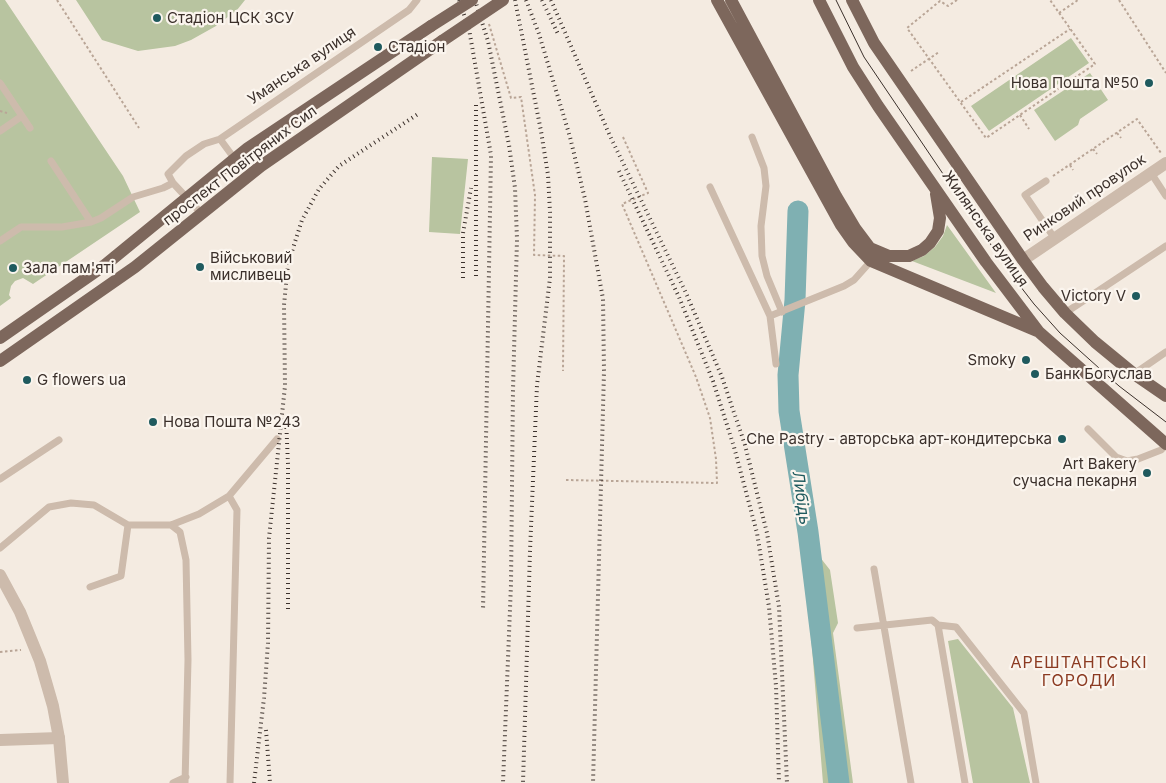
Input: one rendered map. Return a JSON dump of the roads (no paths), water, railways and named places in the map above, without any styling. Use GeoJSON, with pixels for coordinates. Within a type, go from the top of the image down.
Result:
{"type":"FeatureCollection","features":[{"type":"Feature","properties":{"kind":"main road","name":"проспект Повітряних Сил"},"geometry":{"type":"LineString","coordinates":[[0,338],[105,265],[234,158],[472,0]]}},
{"type":"Feature","properties":{"kind":"main road","name":"проспект Повітряних Сил"},"geometry":{"type":"LineString","coordinates":[[0,361],[135,267],[262,166],[503,0]]}},
{"type":"Feature","properties":{"kind":"main road"},"geometry":{"type":"LineString","coordinates":[[717,0],[852,242],[871,261],[1039,332]]}},
{"type":"Feature","properties":{"kind":"main road"},"geometry":{"type":"LineString","coordinates":[[731,0],[836,196],[855,228],[870,248],[889,256],[909,256],[926,247],[938,231],[940,218],[935,189]]}},
{"type":"Feature","properties":{"kind":"main road","name":"Жилянська вулиця"},"geometry":{"type":"LineString","coordinates":[[819,0],[853,67],[986,262],[1039,332],[1166,444]]}},
{"type":"Feature","properties":{"kind":"main road","name":"Жилянська вулиця"},"geometry":{"type":"LineString","coordinates":[[852,0],[874,43],[1023,260],[1065,314],[1134,374],[1166,396]]}},
{"type":"Feature","properties":{"kind":"street","name":"Ринковий провулок"},"geometry":{"type":"LineString","coordinates":[[1023,260],[1151,173],[1164,159]]}},
{"type":"Feature","properties":{"kind":"street"},"geometry":{"type":"LineString","coordinates":[[0,575],[20,612],[40,661],[54,706],[64,783]]}},
{"type":"Feature","properties":{"kind":"street"},"geometry":{"type":"LineString","coordinates":[[0,740],[59,738]]}},
{"type":"Feature","properties":{"kind":"lane","name":"Уманська вулиця"},"geometry":{"type":"LineString","coordinates":[[173,183],[168,174],[186,156],[204,144],[220,139],[409,10],[417,0]]}},
{"type":"Feature","properties":{"kind":"lane"},"geometry":{"type":"LineString","coordinates":[[0,83],[30,128]]}},
{"type":"Feature","properties":{"kind":"lane"},"geometry":{"type":"LineString","coordinates":[[0,131],[22,116]]}},
{"type":"Feature","properties":{"kind":"lane"},"geometry":{"type":"LineString","coordinates":[[752,137],[764,168],[766,186],[761,226],[762,256],[767,276],[785,310]]}},
{"type":"Feature","properties":{"kind":"lane"},"geometry":{"type":"LineString","coordinates":[[220,139],[234,158]]}},
{"type":"Feature","properties":{"kind":"lane"},"geometry":{"type":"LineString","coordinates":[[51,161],[91,222]]}},
{"type":"Feature","properties":{"kind":"lane"},"geometry":{"type":"LineString","coordinates":[[1151,173],[1166,196]]}},
{"type":"Feature","properties":{"kind":"lane"},"geometry":{"type":"LineString","coordinates":[[1046,181],[1025,195],[1055,239]]}},
{"type":"Feature","properties":{"kind":"lane"},"geometry":{"type":"LineString","coordinates":[[0,241],[21,227],[62,227],[91,222],[101,218],[133,197],[173,183],[201,213]]}},
{"type":"Feature","properties":{"kind":"lane"},"geometry":{"type":"LineString","coordinates":[[710,188],[770,316],[776,364]]}},
{"type":"Feature","properties":{"kind":"lane"},"geometry":{"type":"LineString","coordinates":[[1065,314],[1166,246]]}},
{"type":"Feature","properties":{"kind":"lane"},"geometry":{"type":"LineString","coordinates":[[770,316],[844,286],[854,280],[871,261]]}},
{"type":"Feature","properties":{"kind":"lane"},"geometry":{"type":"LineString","coordinates":[[1134,374],[1166,352]]}},
{"type":"Feature","properties":{"kind":"lane"},"geometry":{"type":"LineString","coordinates":[[1088,429],[1116,457],[1127,462],[1161,450],[1166,444]]}},
{"type":"Feature","properties":{"kind":"lane"},"geometry":{"type":"LineString","coordinates":[[0,548],[49,507],[71,503],[94,505],[128,525],[171,525],[199,514],[229,496],[277,439]]}},
{"type":"Feature","properties":{"kind":"lane"},"geometry":{"type":"LineString","coordinates":[[0,479],[59,440]]}},
{"type":"Feature","properties":{"kind":"lane"},"geometry":{"type":"LineString","coordinates":[[229,496],[237,510],[230,783]]}},
{"type":"Feature","properties":{"kind":"lane"},"geometry":{"type":"LineString","coordinates":[[90,587],[121,576],[128,525]]}},
{"type":"Feature","properties":{"kind":"lane"},"geometry":{"type":"LineString","coordinates":[[171,525],[180,532],[186,560],[188,660],[185,780],[172,783]]}},
{"type":"Feature","properties":{"kind":"lane"},"geometry":{"type":"LineString","coordinates":[[874,569],[911,783]]}},
{"type":"Feature","properties":{"kind":"lane"},"geometry":{"type":"LineString","coordinates":[[857,628],[932,620],[938,625],[956,627],[1024,713],[1036,783]]}},
{"type":"Feature","properties":{"kind":"lane"},"geometry":{"type":"LineString","coordinates":[[938,625],[965,783]]}},
{"type":"Feature","properties":{"kind":"waterway","name":"Либідь"},"geometry":{"type":"LineString","coordinates":[[798,211],[795,300],[788,375],[789,411],[808,532],[839,783]]}},
{"type":"Feature","properties":{"kind":"tram line"},"geometry":{"type":"LineString","coordinates":[[836,0],[864,57],[1010,273],[1034,304],[1060,333],[1119,386],[1166,422]]}},
{"type":"Feature","properties":{"kind":"railway"},"geometry":{"type":"LineString","coordinates":[[459,0],[469,29],[491,155],[483,611]]}},
{"type":"Feature","properties":{"kind":"railway"},"geometry":{"type":"LineString","coordinates":[[475,0],[488,41],[509,145],[515,188],[517,239],[511,584],[503,783]]}},
{"type":"Feature","properties":{"kind":"railway"},"geometry":{"type":"LineString","coordinates":[[515,0],[541,131],[548,175],[550,212],[550,278],[537,385],[523,783]]}},
{"type":"Feature","properties":{"kind":"railway"},"geometry":{"type":"LineString","coordinates":[[526,0],[539,34],[570,137],[585,199],[603,299],[604,371],[593,783]]}},
{"type":"Feature","properties":{"kind":"railway"},"geometry":{"type":"LineString","coordinates":[[542,0],[558,34]]}},
{"type":"Feature","properties":{"kind":"railway"},"geometry":{"type":"LineString","coordinates":[[551,0],[610,136],[686,293],[722,377],[745,445],[767,533],[779,607],[787,783]]}},
{"type":"Feature","properties":{"kind":"railway"},"geometry":{"type":"LineString","coordinates":[[476,102],[476,276]]}},
{"type":"Feature","properties":{"kind":"railway"},"geometry":{"type":"LineString","coordinates":[[254,783],[268,643],[269,538],[285,386],[284,305],[288,264],[302,220],[319,189],[339,166],[418,114]]}},
{"type":"Feature","properties":{"kind":"railway"},"geometry":{"type":"LineString","coordinates":[[619,171],[679,297],[713,381],[734,447],[757,533],[769,607],[776,686],[779,783]]}},
{"type":"Feature","properties":{"kind":"railway"},"geometry":{"type":"LineString","coordinates":[[463,278],[463,233],[471,188]]}},
{"type":"Feature","properties":{"kind":"railway"},"geometry":{"type":"LineString","coordinates":[[286,418],[288,464],[288,610]]}},
{"type":"Feature","properties":{"kind":"railway"},"geometry":{"type":"LineString","coordinates":[[266,730],[270,783]]}},
{"type":"Feature","properties":{"kind":"place","name":"Стадіон ЦСК ЗСУ"},"geometry":{"type":"Point","coordinates":[157,18]}},
{"type":"Feature","properties":{"kind":"place","name":"Стадіон"},"geometry":{"type":"Point","coordinates":[378,47]}},
{"type":"Feature","properties":{"kind":"place","name":"Нова Пошта №50"},"geometry":{"type":"Point","coordinates":[1149,83]}},
{"type":"Feature","properties":{"kind":"place","name":"Військовий мисливець"},"geometry":{"type":"Point","coordinates":[200,267]}},
{"type":"Feature","properties":{"kind":"place","name":"Зала пам'яті"},"geometry":{"type":"Point","coordinates":[13,268]}},
{"type":"Feature","properties":{"kind":"place","name":"Victory V"},"geometry":{"type":"Point","coordinates":[1136,296]}},
{"type":"Feature","properties":{"kind":"place","name":"Smoky"},"geometry":{"type":"Point","coordinates":[1026,360]}},
{"type":"Feature","properties":{"kind":"place","name":"Банк Богуслав"},"geometry":{"type":"Point","coordinates":[1035,374]}},
{"type":"Feature","properties":{"kind":"place","name":"G flowers ua"},"geometry":{"type":"Point","coordinates":[27,380]}},
{"type":"Feature","properties":{"kind":"place","name":"Нова Пошта №243"},"geometry":{"type":"Point","coordinates":[153,422]}},
{"type":"Feature","properties":{"kind":"place","name":"Che Pastry - авторська арт-кондитерська"},"geometry":{"type":"Point","coordinates":[1062,439]}},
{"type":"Feature","properties":{"kind":"place","name":"Art Bakery сучасна пекарня"},"geometry":{"type":"Point","coordinates":[1147,473]}},
{"type":"Feature","properties":{"kind":"district","name":"АРЕШТАНТСЬКІ ГОРОДИ"},"geometry":{"type":"Point","coordinates":[1079,672]}}]}
